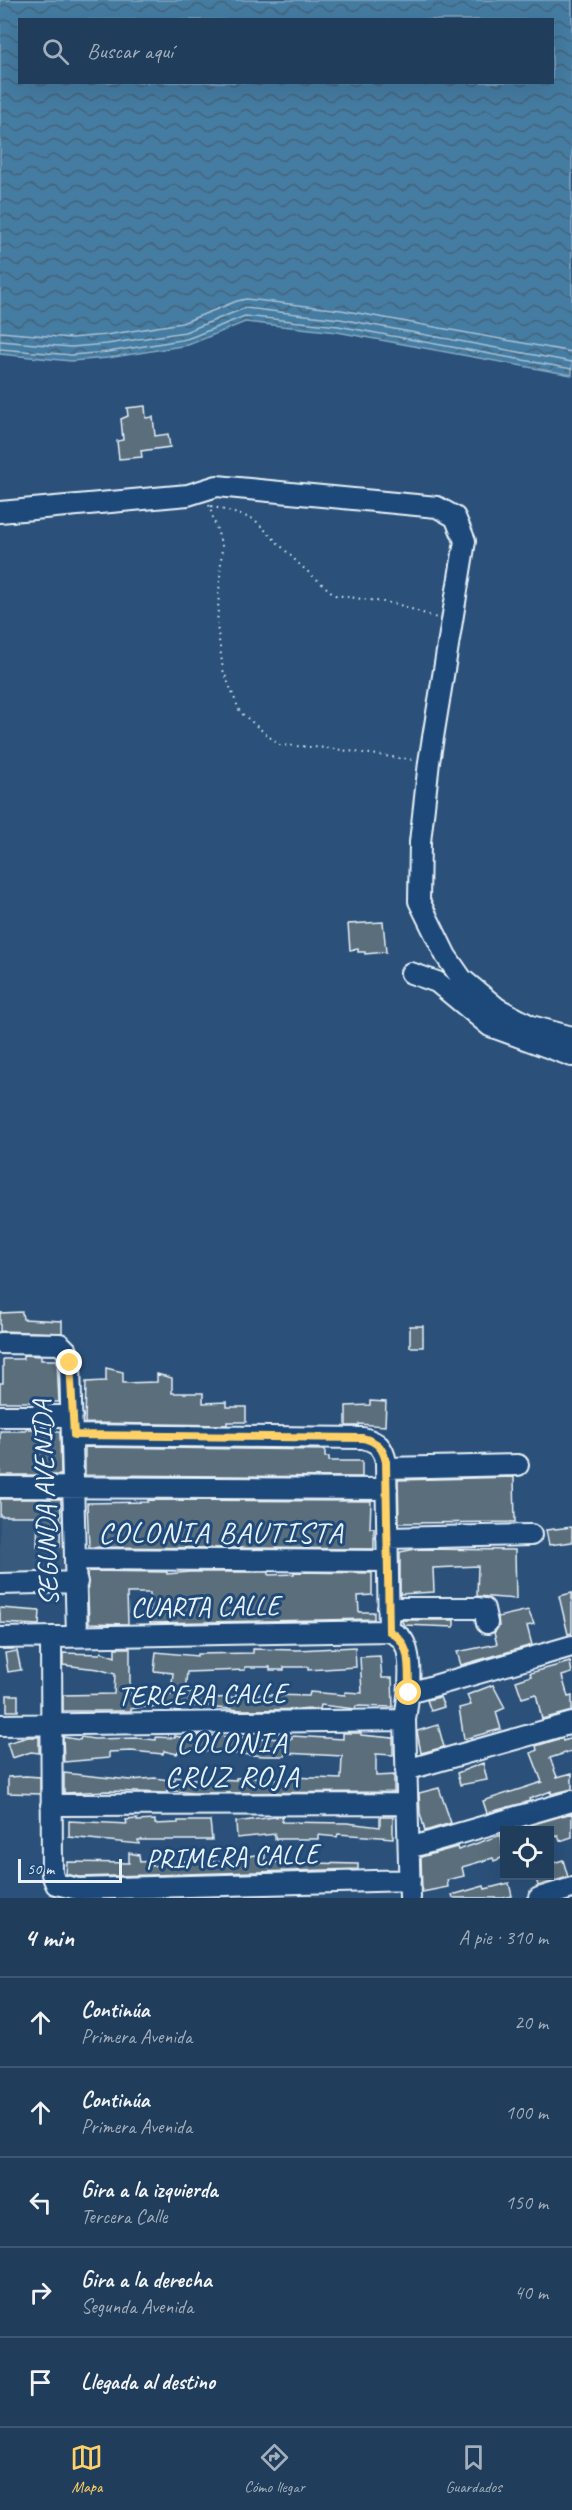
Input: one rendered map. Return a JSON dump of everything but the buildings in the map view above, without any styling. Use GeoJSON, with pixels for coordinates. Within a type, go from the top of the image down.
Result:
{"type":"FeatureCollection","features":[{"type":"Feature","properties":{"kind":"street"},"geometry":{"type":"LineString","coordinates":[[0,512],[188,495],[217,486],[437,507],[455,517],[465,541],[429,762],[420,842],[419,901],[446,956],[462,979],[497,1008],[531,1026],[572,1037]]}},
{"type":"Feature","properties":{"kind":"street"},"geometry":{"type":"LineString","coordinates":[[411,973],[437,982],[490,1026],[572,1056]]}},
{"type":"Feature","properties":{"kind":"street","name":"SEGUNDA AVENIDA"},"geometry":{"type":"LineString","coordinates":[[0,1343],[60,1344],[70,1363],[77,1559],[77,1636]]}},
{"type":"Feature","properties":{"kind":"street"},"geometry":{"type":"LineString","coordinates":[[0,1416],[73,1426],[363,1438],[378,1444],[385,1459],[387,1489],[389,1631],[400,1636],[405,1644],[409,1693],[405,1720],[410,1889]]}},
{"type":"Feature","properties":{"kind":"street"},"geometry":{"type":"LineString","coordinates":[[385,1459],[518,1465]]}},
{"type":"Feature","properties":{"kind":"street"},"geometry":{"type":"LineString","coordinates":[[0,1487],[387,1489]]}},
{"type":"Feature","properties":{"kind":"street"},"geometry":{"type":"LineString","coordinates":[[387,1538],[531,1535]]}},
{"type":"Feature","properties":{"kind":"street"},"geometry":{"type":"LineString","coordinates":[[77,1559],[387,1561]]}},
{"type":"Feature","properties":{"kind":"street"},"geometry":{"type":"LineString","coordinates":[[0,1584],[77,1582]]}},
{"type":"Feature","properties":{"kind":"street"},"geometry":{"type":"LineString","coordinates":[[388,1608],[477,1608],[484,1610],[487,1623]]}},
{"type":"Feature","properties":{"kind":"street","name":"CUARTA CALLE"},"geometry":{"type":"LineString","coordinates":[[0,1638],[389,1631]]}},
{"type":"Feature","properties":{"kind":"street","name":"SEGUNDA AVENIDA"},"geometry":{"type":"LineString","coordinates":[[51,1637],[52,1874],[56,1884]]}},
{"type":"Feature","properties":{"kind":"street"},"geometry":{"type":"LineString","coordinates":[[409,1693],[572,1646]]}},
{"type":"Feature","properties":{"kind":"street","name":"TERCERA CALLE"},"geometry":{"type":"LineString","coordinates":[[0,1725],[405,1720]]}},
{"type":"Feature","properties":{"kind":"street"},"geometry":{"type":"LineString","coordinates":[[406,1770],[572,1723]]}},
{"type":"Feature","properties":{"kind":"street"},"geometry":{"type":"LineString","coordinates":[[409,1848],[572,1801]]}},
{"type":"Feature","properties":{"kind":"street"},"geometry":{"type":"LineString","coordinates":[[51,1805],[407,1804]]}},
{"type":"Feature","properties":{"kind":"street","name":"PRIMERA CALLE"},"geometry":{"type":"LineString","coordinates":[[56,1884],[78,1889],[410,1889]]}},
{"type":"Feature","properties":{"kind":"street"},"geometry":{"type":"LineString","coordinates":[[539,1898],[572,1888]]}},
{"type":"Feature","properties":{"kind":"path"},"geometry":{"type":"LineString","coordinates":[[188,495],[211,506],[254,519],[300,565],[335,595],[397,604],[438,619],[448,639]]}},
{"type":"Feature","properties":{"kind":"path"},"geometry":{"type":"LineString","coordinates":[[211,506],[222,546],[217,625],[223,670],[240,712],[279,745],[327,748],[429,762]]}},
{"type":"Feature","properties":{"kind":"shaded area"},"geometry":{"type":"Polygon","coordinates":[[[0,1493],[69,1493],[70,1577],[0,1576],[0,1493]]]}},
{"type":"Feature","properties":{"kind":"water"},"geometry":{"type":"Polygon","coordinates":[[[0,0],[572,0],[572,375],[337,332],[245,322],[188,345],[108,358],[71,361],[0,354],[0,0]]]}},
{"type":"Feature","properties":{"kind":"district","name":"COLONIA BAUTISTA"},"geometry":{"type":"Point","coordinates":[221,1532]}},
{"type":"Feature","properties":{"kind":"district","name":"COLONIA CRUZ ROJA"},"geometry":{"type":"Point","coordinates":[232,1759]}},
{"type":"Feature","properties":{"kind":"route"},"geometry":{"type":"LineString","coordinates":[[70,1363],[74,1435],[363,1438],[378,1444],[384,1451],[386,1462],[389,1631],[400,1636],[405,1644],[409,1693]]}}]}
